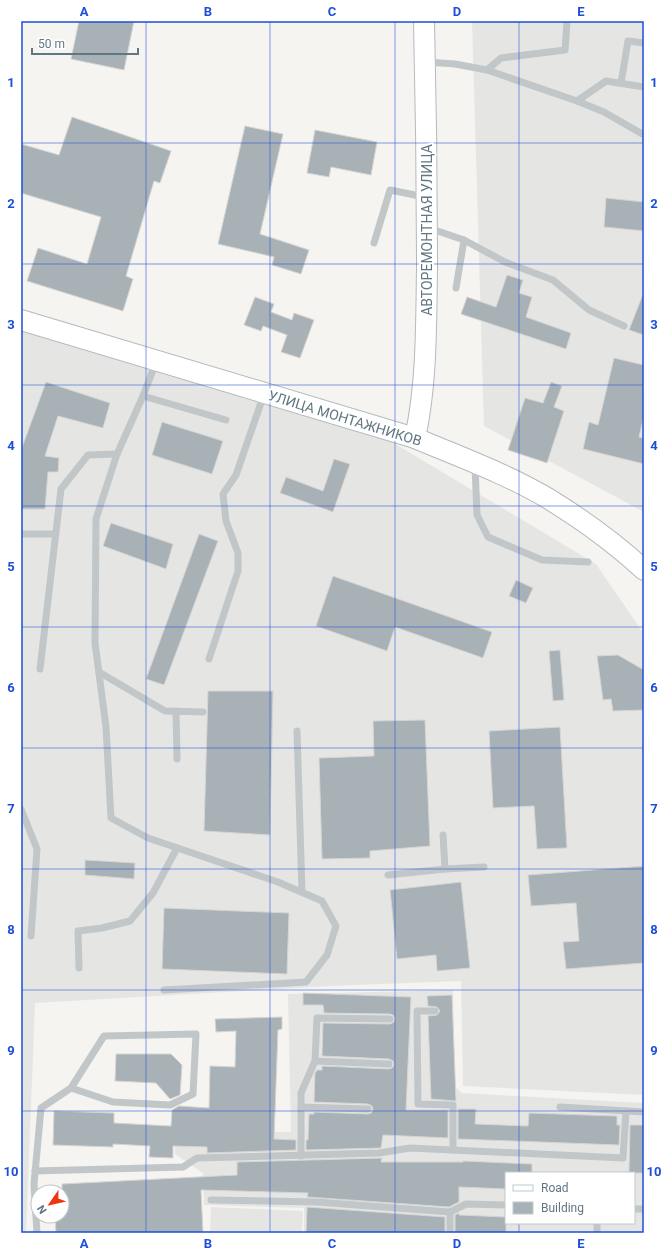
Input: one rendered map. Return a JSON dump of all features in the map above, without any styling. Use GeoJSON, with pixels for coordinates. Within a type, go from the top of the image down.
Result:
{"type":"FeatureCollection","features":[{"type":"Feature","properties":{"kind":"main road","name":"АВТОРЕМОНТНАЯ УЛИЦА"},"geometry":{"type":"LineString","coordinates":[[415,438],[421,412],[424,388],[426,329],[427,143],[424,21]]}},
{"type":"Feature","properties":{"kind":"main road","name":"УЛИЦА МОНТАЖНИКОВ"},"geometry":{"type":"LineString","coordinates":[[21,320],[415,438],[475,464],[548,499],[606,537],[644,570]]}},
{"type":"Feature","properties":{"kind":"lane"},"geometry":{"type":"LineString","coordinates":[[487,70],[502,58],[565,50],[567,22]]}},
{"type":"Feature","properties":{"kind":"lane"},"geometry":{"type":"LineString","coordinates":[[621,83],[628,42],[644,43]]}},
{"type":"Feature","properties":{"kind":"lane"},"geometry":{"type":"LineString","coordinates":[[425,62],[456,64],[487,70],[577,101],[604,112],[644,135]]}},
{"type":"Feature","properties":{"kind":"lane"},"geometry":{"type":"LineString","coordinates":[[577,101],[606,81],[644,87]]}},
{"type":"Feature","properties":{"kind":"lane"},"geometry":{"type":"LineString","coordinates":[[374,243],[390,190],[427,197]]}},
{"type":"Feature","properties":{"kind":"lane"},"geometry":{"type":"LineString","coordinates":[[427,227],[464,240],[505,262],[553,280],[589,310],[624,326]]}},
{"type":"Feature","properties":{"kind":"lane"},"geometry":{"type":"LineString","coordinates":[[456,288],[464,240]]}},
{"type":"Feature","properties":{"kind":"lane"},"geometry":{"type":"LineString","coordinates":[[156,360],[144,396],[117,454],[96,519],[95,643],[106,728],[111,818],[148,838],[278,882],[322,901],[336,926],[327,955],[306,982],[164,990]]}},
{"type":"Feature","properties":{"kind":"lane"},"geometry":{"type":"LineString","coordinates":[[209,659],[238,571],[238,553],[226,521],[223,494],[236,475],[264,394]]}},
{"type":"Feature","properties":{"kind":"lane"},"geometry":{"type":"LineString","coordinates":[[144,396],[226,420]]}},
{"type":"Feature","properties":{"kind":"lane"},"geometry":{"type":"LineString","coordinates":[[40,669],[61,489],[88,455],[117,454]]}},
{"type":"Feature","properties":{"kind":"lane"},"geometry":{"type":"LineString","coordinates":[[475,464],[477,515],[488,537],[542,560],[588,562]]}},
{"type":"Feature","properties":{"kind":"lane"},"geometry":{"type":"LineString","coordinates":[[21,534],[56,534]]}},
{"type":"Feature","properties":{"kind":"lane"},"geometry":{"type":"LineString","coordinates":[[99,672],[165,710],[203,712]]}},
{"type":"Feature","properties":{"kind":"lane"},"geometry":{"type":"LineString","coordinates":[[176,711],[177,759]]}},
{"type":"Feature","properties":{"kind":"lane"},"geometry":{"type":"LineString","coordinates":[[297,731],[302,892]]}},
{"type":"Feature","properties":{"kind":"lane"},"geometry":{"type":"LineString","coordinates":[[21,809],[37,849],[30,936]]}},
{"type":"Feature","properties":{"kind":"lane"},"geometry":{"type":"LineString","coordinates":[[443,835],[445,869]]}},
{"type":"Feature","properties":{"kind":"lane"},"geometry":{"type":"LineString","coordinates":[[79,968],[78,931],[102,928],[130,921],[153,893],[177,848]]}},
{"type":"Feature","properties":{"kind":"lane"},"geometry":{"type":"LineString","coordinates":[[388,875],[445,869],[484,867]]}},
{"type":"Feature","properties":{"kind":"lane"},"geometry":{"type":"LineString","coordinates":[[435,1011],[417,1011],[418,1104],[453,1104],[453,1150]]}},
{"type":"Feature","properties":{"kind":"lane"},"geometry":{"type":"LineString","coordinates":[[301,1156],[301,1093],[315,1061],[317,1018],[390,1019]]}},
{"type":"Feature","properties":{"kind":"lane"},"geometry":{"type":"LineString","coordinates":[[37,1233],[34,1184],[41,1108],[71,1088],[104,1036],[196,1034],[193,1094],[170,1105],[113,1102],[71,1088]]}},
{"type":"Feature","properties":{"kind":"lane"},"geometry":{"type":"LineString","coordinates":[[315,1061],[389,1064]]}},
{"type":"Feature","properties":{"kind":"lane"},"geometry":{"type":"LineString","coordinates":[[560,1107],[644,1112]]}},
{"type":"Feature","properties":{"kind":"lane"},"geometry":{"type":"LineString","coordinates":[[301,1108],[368,1109]]}},
{"type":"Feature","properties":{"kind":"lane"},"geometry":{"type":"LineString","coordinates":[[35,1171],[183,1167],[197,1158],[379,1153],[410,1148],[623,1158],[626,1111]]}},
{"type":"Feature","properties":{"kind":"lane"},"geometry":{"type":"LineString","coordinates":[[211,1200],[316,1202],[450,1212],[466,1204],[505,1205]]}},
{"type":"Feature","properties":{"kind":"lane"},"geometry":{"type":"LineString","coordinates":[[450,1212],[450,1233]]}},
{"type":"Feature","properties":{"kind":"shaded area"},"geometry":{"type":"Polygon","coordinates":[[[472,21],[644,21],[644,512],[484,426],[472,21]]]}},
{"type":"Feature","properties":{"kind":"shaded area"},"geometry":{"type":"Polygon","coordinates":[[[21,325],[387,439],[596,564],[644,634],[644,1095],[463,1086],[461,981],[330,986],[35,1003],[26,1233],[21,1233],[21,325]]]}},
{"type":"Feature","properties":{"kind":"shaded area"},"geometry":{"type":"Polygon","coordinates":[[[453,990],[455,1087],[462,1093],[644,1103],[644,1233],[304,1233],[304,1208],[204,1205],[203,1173],[175,1154],[175,1132],[291,1132],[288,994],[453,990]]]}},
{"type":"Feature","properties":{"kind":"shaded area"},"geometry":{"type":"Polygon","coordinates":[[[211,1207],[303,1211],[302,1233],[210,1233],[211,1207]]]}},
{"type":"Feature","properties":{"kind":"building"},"geometry":{"type":"Polygon","coordinates":[[[79,21],[134,21],[124,70],[71,59],[79,21]]]}},
{"type":"Feature","properties":{"kind":"building"},"geometry":{"type":"Polygon","coordinates":[[[72,117],[171,151],[160,183],[154,181],[126,276],[133,279],[123,311],[27,281],[38,248],[87,264],[101,217],[21,193],[21,144],[59,155],[72,117]]]}},
{"type":"Feature","properties":{"kind":"building"},"geometry":{"type":"Polygon","coordinates":[[[245,126],[283,134],[260,234],[309,250],[301,274],[272,265],[274,257],[218,244],[245,126]]]}},
{"type":"Feature","properties":{"kind":"building"},"geometry":{"type":"Polygon","coordinates":[[[315,130],[377,142],[371,175],[331,167],[329,177],[307,173],[315,130]]]}},
{"type":"Feature","properties":{"kind":"building"},"geometry":{"type":"Polygon","coordinates":[[[606,198],[644,202],[644,231],[604,227],[606,198]]]}},
{"type":"Feature","properties":{"kind":"building"},"geometry":{"type":"Polygon","coordinates":[[[507,275],[523,280],[519,293],[532,297],[526,317],[571,333],[566,349],[461,314],[467,297],[496,307],[507,275]]]}},
{"type":"Feature","properties":{"kind":"building"},"geometry":{"type":"Polygon","coordinates":[[[644,294],[644,335],[629,330],[644,294]]]}},
{"type":"Feature","properties":{"kind":"building"},"geometry":{"type":"Polygon","coordinates":[[[255,297],[274,304],[271,312],[292,320],[294,313],[314,320],[300,358],[281,352],[287,335],[263,326],[261,331],[244,325],[255,297]]]}},
{"type":"Feature","properties":{"kind":"building"},"geometry":{"type":"Polygon","coordinates":[[[614,358],[644,365],[644,415],[639,437],[644,438],[644,464],[583,449],[589,422],[598,425],[614,358]]]}},
{"type":"Feature","properties":{"kind":"building"},"geometry":{"type":"Polygon","coordinates":[[[46,382],[110,403],[103,428],[58,416],[45,456],[59,458],[58,472],[48,472],[45,509],[21,509],[21,450],[46,382]]]}},
{"type":"Feature","properties":{"kind":"building"},"geometry":{"type":"Polygon","coordinates":[[[551,382],[562,386],[554,407],[564,411],[547,463],[508,450],[525,398],[543,403],[551,382]]]}},
{"type":"Feature","properties":{"kind":"building"},"geometry":{"type":"Polygon","coordinates":[[[162,422],[223,441],[212,474],[152,455],[162,422]]]}},
{"type":"Feature","properties":{"kind":"building"},"geometry":{"type":"Polygon","coordinates":[[[334,459],[350,464],[333,512],[280,493],[286,477],[323,491],[334,459]]]}},
{"type":"Feature","properties":{"kind":"building"},"geometry":{"type":"Polygon","coordinates":[[[111,523],[173,544],[166,569],[103,546],[111,523]]]}},
{"type":"Feature","properties":{"kind":"building"},"geometry":{"type":"Polygon","coordinates":[[[199,534],[218,541],[164,685],[146,679],[199,534]]]}},
{"type":"Feature","properties":{"kind":"building"},"geometry":{"type":"Polygon","coordinates":[[[333,576],[492,632],[483,658],[395,627],[387,651],[316,626],[333,576]]]}},
{"type":"Feature","properties":{"kind":"building"},"geometry":{"type":"Polygon","coordinates":[[[516,580],[533,588],[526,603],[509,596],[516,580]]]}},
{"type":"Feature","properties":{"kind":"building"},"geometry":{"type":"Polygon","coordinates":[[[560,650],[564,700],[553,701],[549,651],[560,650]]]}},
{"type":"Feature","properties":{"kind":"building"},"geometry":{"type":"Polygon","coordinates":[[[618,655],[644,670],[644,710],[613,711],[611,699],[603,700],[597,656],[618,655]]]}},
{"type":"Feature","properties":{"kind":"building"},"geometry":{"type":"Polygon","coordinates":[[[208,691],[273,691],[270,835],[204,831],[208,691]]]}},
{"type":"Feature","properties":{"kind":"building"},"geometry":{"type":"Polygon","coordinates":[[[425,720],[430,846],[370,851],[370,858],[322,859],[319,758],[374,756],[373,721],[425,720]]]}},
{"type":"Feature","properties":{"kind":"building"},"geometry":{"type":"Polygon","coordinates":[[[560,727],[567,848],[537,849],[534,806],[493,808],[489,731],[560,727]]]}},
{"type":"Feature","properties":{"kind":"building"},"geometry":{"type":"Polygon","coordinates":[[[85,860],[135,863],[134,879],[85,875],[85,860]]]}},
{"type":"Feature","properties":{"kind":"building"},"geometry":{"type":"Polygon","coordinates":[[[644,866],[644,963],[566,969],[563,942],[579,941],[576,903],[531,906],[528,875],[644,866]]]}},
{"type":"Feature","properties":{"kind":"building"},"geometry":{"type":"Polygon","coordinates":[[[461,882],[470,968],[437,971],[436,955],[397,959],[390,890],[461,882]]]}},
{"type":"Feature","properties":{"kind":"building"},"geometry":{"type":"Polygon","coordinates":[[[164,908],[289,913],[287,974],[162,969],[164,908]]]}},
{"type":"Feature","properties":{"kind":"building"},"geometry":{"type":"Polygon","coordinates":[[[303,993],[411,997],[406,1110],[448,1110],[448,1138],[383,1135],[381,1148],[306,1150],[309,1114],[314,1114],[314,1112],[368,1114],[373,1110],[372,1106],[368,1104],[314,1102],[315,1073],[317,1070],[322,1070],[322,1066],[389,1069],[394,1065],[393,1061],[389,1059],[322,1056],[323,1023],[390,1024],[394,1022],[395,1019],[393,1015],[390,1014],[324,1013],[323,1005],[303,1005],[303,993]]]}},
{"type":"Feature","properties":{"kind":"building"},"geometry":{"type":"Polygon","coordinates":[[[452,995],[456,1101],[431,1099],[428,1016],[437,1015],[440,1011],[437,1007],[428,1006],[427,996],[452,995]]]}},
{"type":"Feature","properties":{"kind":"building"},"geometry":{"type":"Polygon","coordinates":[[[282,1017],[282,1029],[278,1030],[274,1139],[296,1140],[296,1150],[207,1153],[207,1147],[173,1146],[173,1158],[149,1157],[150,1146],[113,1144],[113,1147],[53,1145],[54,1111],[114,1113],[114,1123],[171,1126],[172,1110],[179,1106],[209,1108],[210,1066],[235,1067],[236,1031],[216,1032],[215,1019],[282,1017]]]}},
{"type":"Feature","properties":{"kind":"building"},"geometry":{"type":"Polygon","coordinates":[[[116,1054],[171,1054],[182,1065],[180,1095],[170,1099],[156,1083],[115,1081],[116,1054]]]}},
{"type":"Feature","properties":{"kind":"building"},"geometry":{"type":"Polygon","coordinates":[[[458,1109],[476,1109],[475,1124],[528,1126],[529,1113],[617,1116],[617,1125],[620,1125],[619,1145],[458,1139],[458,1109]]]}},
{"type":"Feature","properties":{"kind":"building"},"geometry":{"type":"Polygon","coordinates":[[[630,1125],[644,1125],[644,1173],[629,1172],[630,1125]]]}},
{"type":"Feature","properties":{"kind":"building"},"geometry":{"type":"Polygon","coordinates":[[[382,1158],[381,1162],[463,1161],[532,1164],[532,1172],[505,1172],[505,1189],[459,1187],[459,1202],[449,1207],[307,1197],[308,1193],[201,1190],[203,1233],[56,1233],[55,1224],[70,1224],[70,1184],[62,1184],[237,1175],[237,1162],[382,1158]]]}},
{"type":"Feature","properties":{"kind":"building"},"geometry":{"type":"Polygon","coordinates":[[[307,1207],[445,1217],[445,1233],[306,1233],[307,1207]]]}},
{"type":"Feature","properties":{"kind":"building"},"geometry":{"type":"Polygon","coordinates":[[[459,1213],[459,1215],[505,1217],[506,1233],[455,1233],[455,1215],[459,1213]]]}}]}
